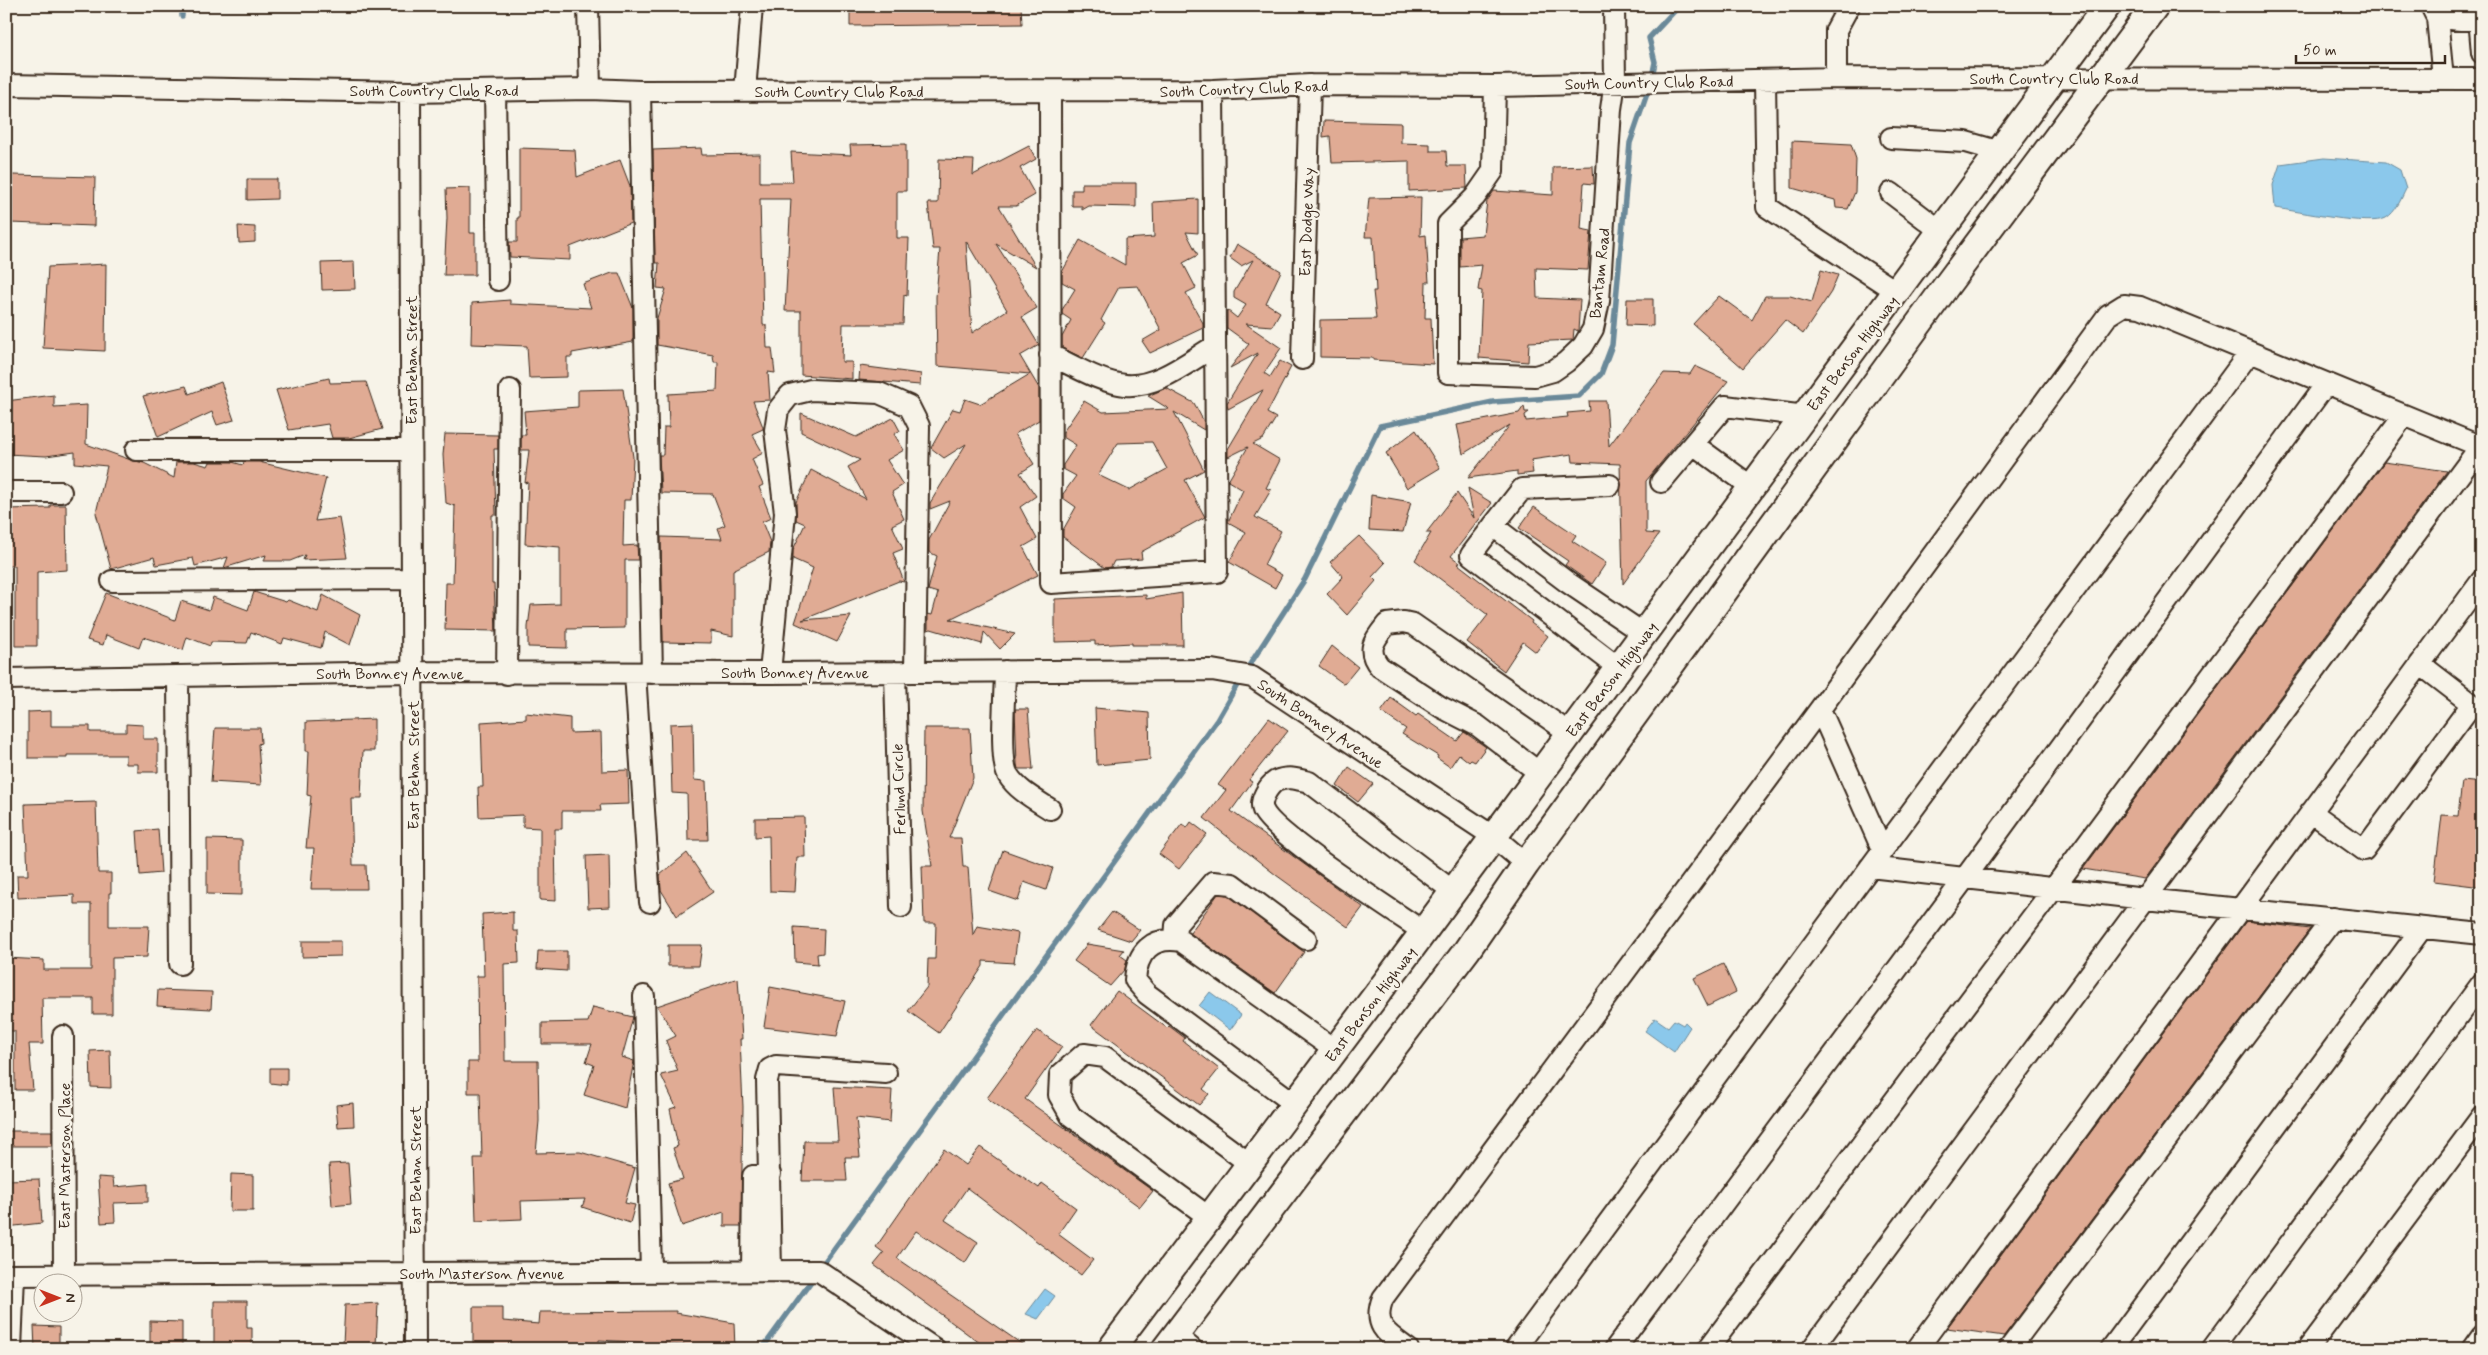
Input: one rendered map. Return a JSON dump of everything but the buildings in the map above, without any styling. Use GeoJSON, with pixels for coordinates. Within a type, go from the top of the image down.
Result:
{"type":"FeatureCollection","features":[{"type":"Feature","properties":{"kind":"main road","name":"East Benson Highway"},"geometry":{"type":"LineString","coordinates":[[1111,1349],[1454,892],[2107,6]]}},
{"type":"Feature","properties":{"kind":"main road"},"geometry":{"type":"LineString","coordinates":[[1177,1344],[1467,950],[1526,864],[1935,302],[2155,6]]}},
{"type":"Feature","properties":{"kind":"street"},"geometry":{"type":"LineString","coordinates":[[588,6],[590,89]]}},
{"type":"Feature","properties":{"kind":"street"},"geometry":{"type":"LineString","coordinates":[[745,92],[752,6]]}},
{"type":"Feature","properties":{"kind":"street","name":"Bantam Road"},"geometry":{"type":"LineString","coordinates":[[1495,86],[1493,171],[1475,197],[1448,224],[1448,373],[1534,376],[1553,371],[1575,354],[1593,329],[1599,301],[1611,109],[1615,82],[1614,6]]}},
{"type":"Feature","properties":{"kind":"street"},"geometry":{"type":"LineString","coordinates":[[1836,78],[1836,30],[1849,6]]}},
{"type":"Feature","properties":{"kind":"street"},"geometry":{"type":"LineString","coordinates":[[2443,79],[2434,12],[2461,20],[2480,18],[2482,52]]}},
{"type":"Feature","properties":{"kind":"street","name":"South Country Club Road"},"geometry":{"type":"LineString","coordinates":[[6,85],[410,92],[590,89],[640,92],[1050,92],[1213,90],[1310,85],[1495,86],[1836,78],[2482,79]]}},
{"type":"Feature","properties":{"kind":"street"},"geometry":{"type":"LineString","coordinates":[[1765,81],[1767,207],[1897,292]]}},
{"type":"Feature","properties":{"kind":"street","name":"East Dodge Way"},"geometry":{"type":"LineString","coordinates":[[1302,359],[1310,85]]}},
{"type":"Feature","properties":{"kind":"street"},"geometry":{"type":"LineString","coordinates":[[1050,92],[1051,583],[1217,572],[1213,90]]}},
{"type":"Feature","properties":{"kind":"street"},"geometry":{"type":"LineString","coordinates":[[496,91],[498,280]]}},
{"type":"Feature","properties":{"kind":"street","name":"East Behan Street"},"geometry":{"type":"LineString","coordinates":[[410,92],[415,1349]]}},
{"type":"Feature","properties":{"kind":"street"},"geometry":{"type":"LineString","coordinates":[[640,92],[643,673],[650,902]]}},
{"type":"Feature","properties":{"kind":"street"},"geometry":{"type":"LineString","coordinates":[[1891,138],[1966,142],[2001,152]]}},
{"type":"Feature","properties":{"kind":"street"},"geometry":{"type":"LineString","coordinates":[[1891,192],[1942,232]]}},
{"type":"Feature","properties":{"kind":"street"},"geometry":{"type":"LineString","coordinates":[[1408,1349],[1388,1334],[1380,1325],[1378,1311],[1383,1298],[1820,709],[2108,315],[2124,305],[2140,307],[2481,447],[1812,1349]]}},
{"type":"Feature","properties":{"kind":"street"},"geometry":{"type":"LineString","coordinates":[[1050,355],[1096,376],[1125,385],[1154,380],[1215,346]]}},
{"type":"Feature","properties":{"kind":"street"},"geometry":{"type":"LineString","coordinates":[[1515,1349],[2250,352]]}},
{"type":"Feature","properties":{"kind":"street"},"geometry":{"type":"LineString","coordinates":[[1615,1349],[1964,878],[2326,384]]}},
{"type":"Feature","properties":{"kind":"street"},"geometry":{"type":"LineString","coordinates":[[507,674],[510,390]]}},
{"type":"Feature","properties":{"kind":"street"},"geometry":{"type":"LineString","coordinates":[[770,673],[785,513],[775,430],[778,410],[790,396],[811,390],[879,393],[888,396],[909,406],[919,426],[915,672]]}},
{"type":"Feature","properties":{"kind":"street"},"geometry":{"type":"LineString","coordinates":[[1661,482],[1725,406],[1806,416]]}},
{"type":"Feature","properties":{"kind":"street"},"geometry":{"type":"LineString","coordinates":[[1708,1349],[2404,417]]}},
{"type":"Feature","properties":{"kind":"street"},"geometry":{"type":"LineString","coordinates":[[1693,444],[1753,488]]}},
{"type":"Feature","properties":{"kind":"street"},"geometry":{"type":"LineString","coordinates":[[136,450],[411,450]]}},
{"type":"Feature","properties":{"kind":"street"},"geometry":{"type":"LineString","coordinates":[[1610,485],[1522,489],[1471,555],[1619,668]]}},
{"type":"Feature","properties":{"kind":"street"},"geometry":{"type":"LineString","coordinates":[[6,492],[62,492]]}},
{"type":"Feature","properties":{"kind":"street"},"geometry":{"type":"LineString","coordinates":[[1493,526],[1567,582],[1644,634]]}},
{"type":"Feature","properties":{"kind":"street"},"geometry":{"type":"LineString","coordinates":[[112,581],[412,579]]}},
{"type":"Feature","properties":{"kind":"street"},"geometry":{"type":"LineString","coordinates":[[1917,1349],[2482,580]]}},
{"type":"Feature","properties":{"kind":"street"},"geometry":{"type":"LineString","coordinates":[[1541,774],[1478,726],[1441,707],[1380,667],[1374,660],[1371,648],[1374,640],[1387,624],[1404,622],[1413,624],[1571,734]]}},
{"type":"Feature","properties":{"kind":"street"},"geometry":{"type":"LineString","coordinates":[[2311,812],[2364,850],[2472,704],[2420,664]]}},
{"type":"Feature","properties":{"kind":"street","name":"South Bonney Avenue"},"geometry":{"type":"LineString","coordinates":[[6,680],[412,672],[507,674],[1212,670],[1252,677],[1494,837],[1526,864]]}},
{"type":"Feature","properties":{"kind":"street"},"geometry":{"type":"LineString","coordinates":[[1005,671],[1004,759],[1008,775],[1021,789],[1050,810]]}},
{"type":"Feature","properties":{"kind":"street","name":"Ferlund Circle"},"geometry":{"type":"LineString","coordinates":[[894,672],[902,907]]}},
{"type":"Feature","properties":{"kind":"street"},"geometry":{"type":"LineString","coordinates":[[178,676],[180,964]]}},
{"type":"Feature","properties":{"kind":"street"},"geometry":{"type":"LineString","coordinates":[[1820,709],[1882,849]]}},
{"type":"Feature","properties":{"kind":"street"},"geometry":{"type":"LineString","coordinates":[[1424,932],[1307,850],[1268,820],[1262,808],[1263,796],[1274,783],[1285,778],[1310,782],[1454,892]]}},
{"type":"Feature","properties":{"kind":"street"},"geometry":{"type":"LineString","coordinates":[[1870,866],[2146,899],[2482,934]]}},
{"type":"Feature","properties":{"kind":"street"},"geometry":{"type":"LineString","coordinates":[[1175,940],[1176,925],[1213,882],[1232,884],[1306,939]]}},
{"type":"Feature","properties":{"kind":"street"},"geometry":{"type":"LineString","coordinates":[[2009,1349],[2333,918]]}},
{"type":"Feature","properties":{"kind":"street"},"geometry":{"type":"LineString","coordinates":[[2111,1349],[2422,928]]}},
{"type":"Feature","properties":{"kind":"street"},"geometry":{"type":"LineString","coordinates":[[1295,1104],[1147,994],[1135,980],[1136,964],[1144,950],[1160,942],[1181,941],[1336,1050]]}},
{"type":"Feature","properties":{"kind":"street"},"geometry":{"type":"LineString","coordinates":[[2212,1349],[2482,983]]}},
{"type":"Feature","properties":{"kind":"street"},"geometry":{"type":"LineString","coordinates":[[644,996],[651,1272]]}},
{"type":"Feature","properties":{"kind":"street","name":"East Masterson Place"},"geometry":{"type":"LineString","coordinates":[[64,1036],[64,1272]]}},
{"type":"Feature","properties":{"kind":"street"},"geometry":{"type":"LineString","coordinates":[[1210,1218],[1071,1116],[1059,1095],[1060,1075],[1084,1054],[1106,1057],[1250,1164]]}},
{"type":"Feature","properties":{"kind":"street"},"geometry":{"type":"LineString","coordinates":[[761,1271],[753,1176],[770,1174],[767,1080],[770,1070],[776,1066],[886,1073]]}},
{"type":"Feature","properties":{"kind":"street"},"geometry":{"type":"LineString","coordinates":[[2308,1349],[2482,1116]]}},
{"type":"Feature","properties":{"kind":"street","name":"South Masterson Avenue"},"geometry":{"type":"LineString","coordinates":[[82,1275],[818,1271],[935,1349]]}},
{"type":"Feature","properties":{"kind":"street"},"geometry":{"type":"LineString","coordinates":[[10,1275],[11,1349]]}},
{"type":"Feature","properties":{"kind":"street","name":"South Masterson Avenue"},"geometry":{"type":"LineString","coordinates":[[10,1275],[32,1275]]}},
{"type":"Feature","properties":{"kind":"street"},"geometry":{"type":"LineString","coordinates":[[2472,1349],[2482,1335]]}},
{"type":"Feature","properties":{"kind":"water"},"geometry":{"type":"Polygon","coordinates":[[[2324,158],[2386,162],[2400,170],[2406,189],[2398,205],[2386,218],[2365,221],[2275,208],[2273,185],[2280,164],[2324,158]]]}},
{"type":"Feature","properties":{"kind":"water"},"geometry":{"type":"Polygon","coordinates":[[[1210,992],[1241,1015],[1230,1030],[1199,1006],[1210,992]]]}},
{"type":"Feature","properties":{"kind":"water"},"geometry":{"type":"Polygon","coordinates":[[[1655,1018],[1668,1027],[1674,1020],[1683,1025],[1685,1022],[1690,1027],[1674,1052],[1645,1031],[1655,1018]]]}},
{"type":"Feature","properties":{"kind":"water"},"geometry":{"type":"Polygon","coordinates":[[[1045,1289],[1055,1296],[1038,1319],[1026,1314],[1045,1289]]]}},
{"type":"Feature","properties":{"kind":"waterway"},"geometry":{"type":"LineString","coordinates":[[182,6],[182,16]]}},
{"type":"Feature","properties":{"kind":"waterway"},"geometry":{"type":"LineString","coordinates":[[1245,672],[1305,579],[1380,426],[1493,402],[1579,396],[1601,374],[1612,345],[1630,143],[1651,82],[1655,62],[1649,38],[1679,6]]}},
{"type":"Feature","properties":{"kind":"waterway"},"geometry":{"type":"LineString","coordinates":[[820,1268],[1217,720],[1240,680]]}},
{"type":"Feature","properties":{"kind":"waterway"},"geometry":{"type":"LineString","coordinates":[[762,1349],[815,1276]]}}]}
